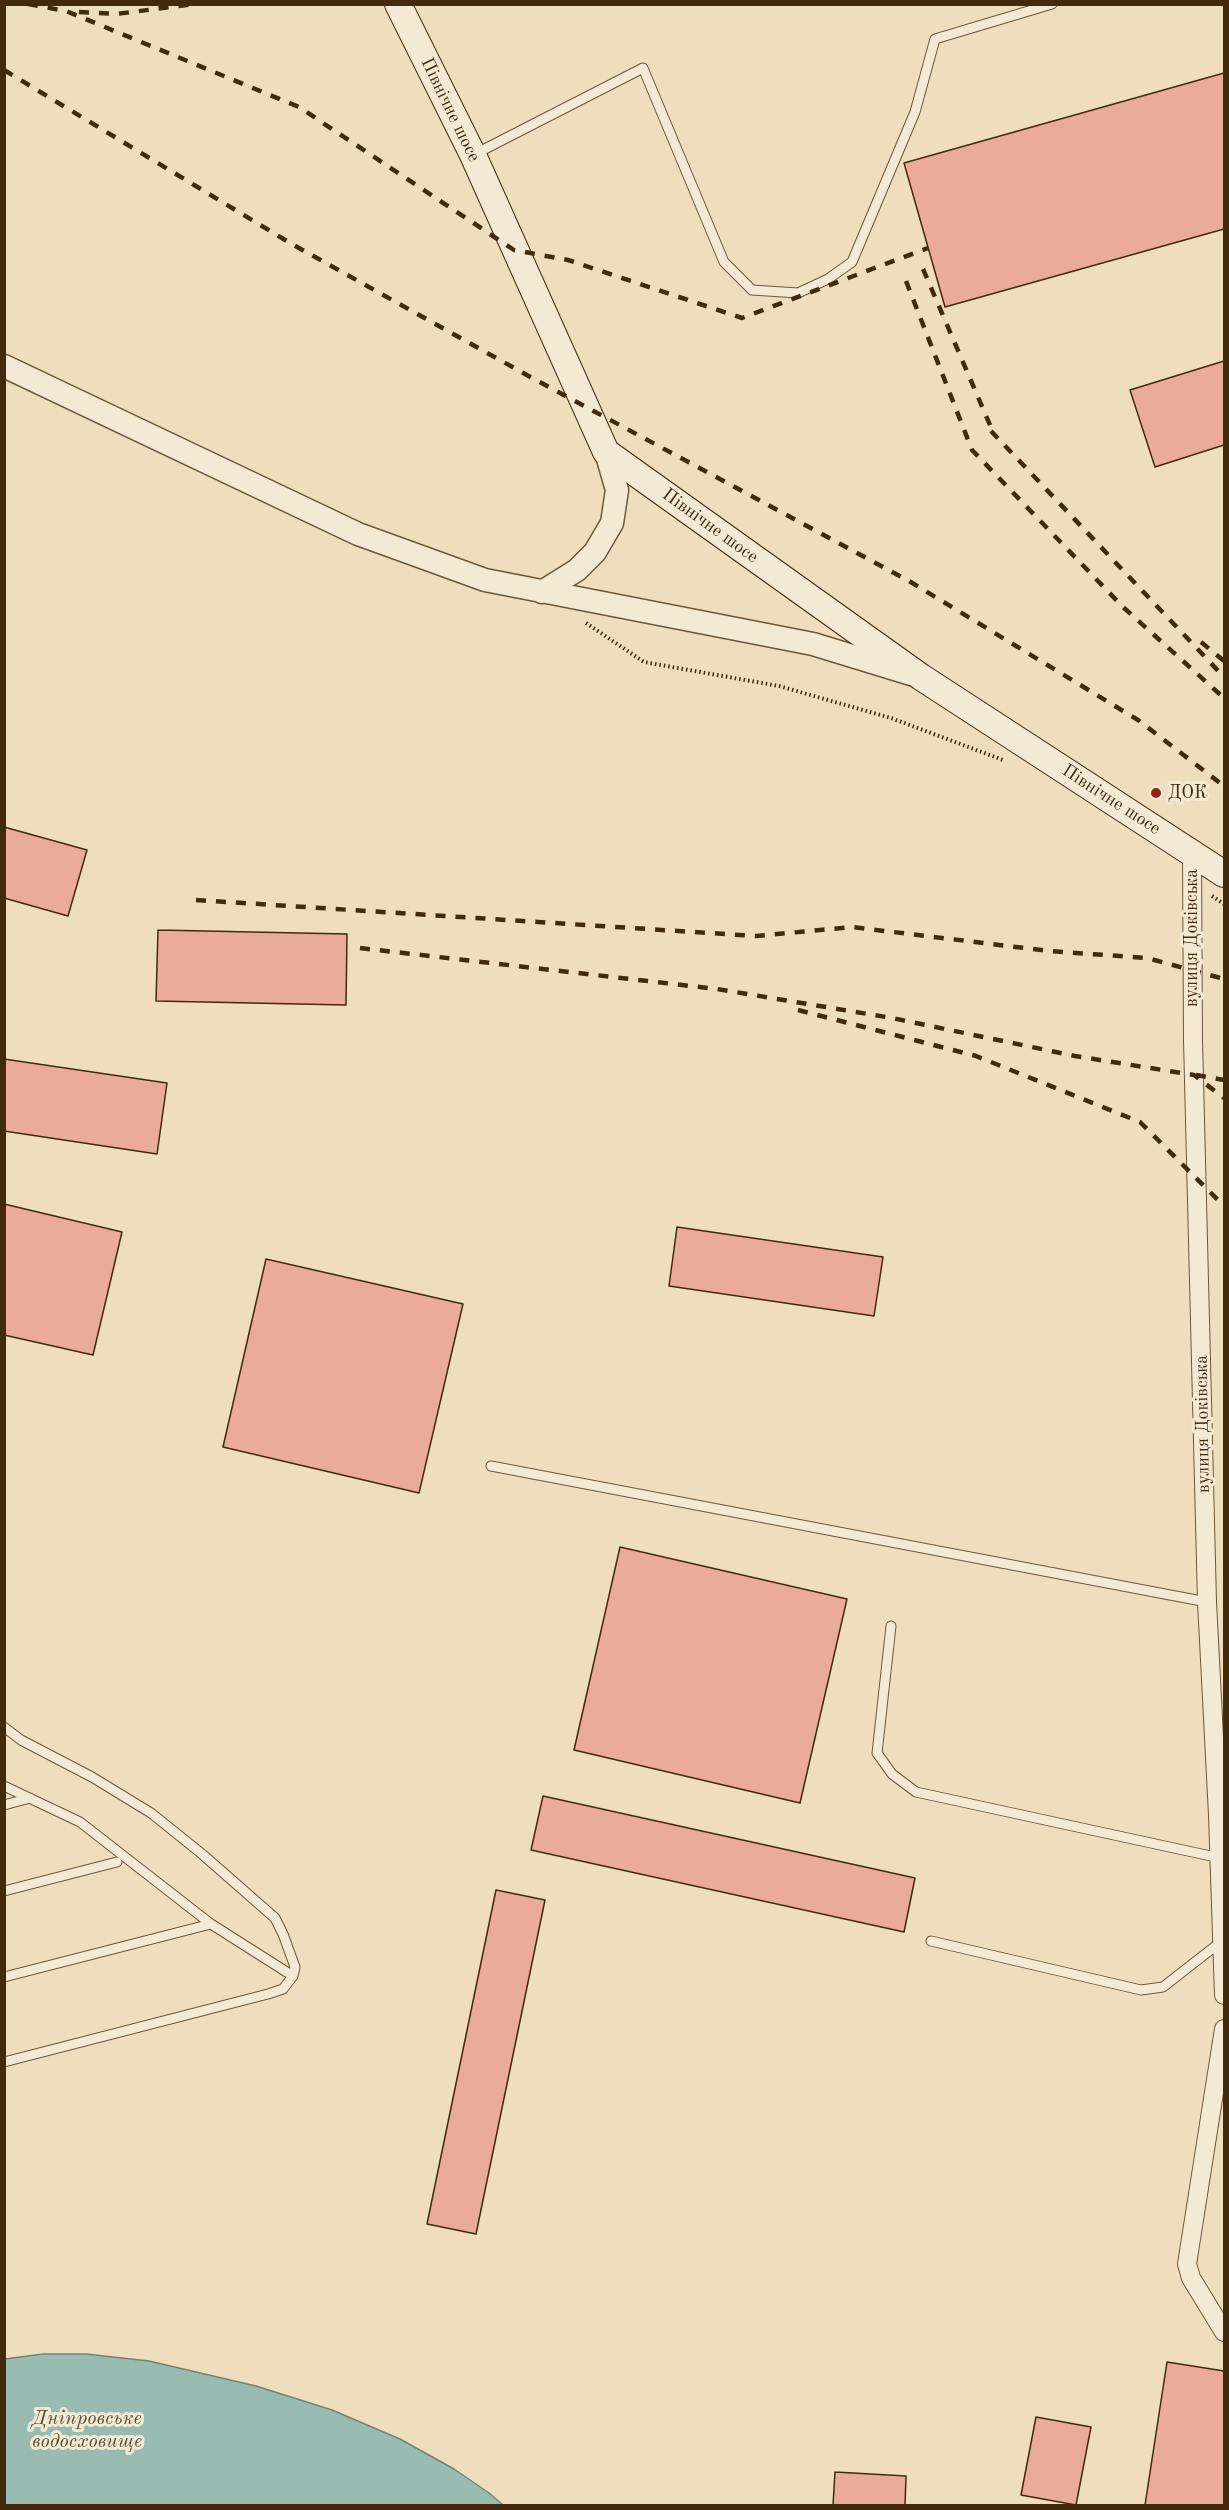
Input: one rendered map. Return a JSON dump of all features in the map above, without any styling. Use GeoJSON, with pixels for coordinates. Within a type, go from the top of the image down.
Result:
{"type":"FeatureCollection","features":[{"type":"Feature","properties":{"kind":"main road","name":"Північне шосе"},"geometry":{"type":"LineString","coordinates":[[398,4],[473,155],[606,452],[921,677],[1224,874]]}},
{"type":"Feature","properties":{"kind":"street"},"geometry":{"type":"LineString","coordinates":[[4,366],[358,534],[485,580],[813,644],[921,677]]}},
{"type":"Feature","properties":{"kind":"street"},"geometry":{"type":"LineString","coordinates":[[542,592],[578,570],[595,552],[612,523],[616,490],[606,452]]}},
{"type":"Feature","properties":{"kind":"street","name":"вулиця Доківська"},"geometry":{"type":"LineString","coordinates":[[1192,852],[1193,1040],[1207,1602],[1220,1858],[1224,1995]]}},
{"type":"Feature","properties":{"kind":"street"},"geometry":{"type":"LineString","coordinates":[[1224,2029],[1187,2264],[1191,2277],[1224,2332]]}},
{"type":"Feature","properties":{"kind":"lane"},"geometry":{"type":"LineString","coordinates":[[473,155],[643,68],[724,262],[752,290],[798,293],[828,279],[852,262],[915,112],[935,39],[1052,4]]}},
{"type":"Feature","properties":{"kind":"lane"},"geometry":{"type":"LineString","coordinates":[[491,1466],[1207,1602]]}},
{"type":"Feature","properties":{"kind":"lane"},"geometry":{"type":"LineString","coordinates":[[891,1626],[877,1753],[892,1774],[916,1792],[1220,1858]]}},
{"type":"Feature","properties":{"kind":"lane"},"geometry":{"type":"LineString","coordinates":[[4,1727],[21,1740],[92,1777],[151,1813],[202,1854],[275,1918],[284,1934],[295,1968],[293,1976],[283,1989],[268,1994],[4,2062]]}},
{"type":"Feature","properties":{"kind":"lane"},"geometry":{"type":"LineString","coordinates":[[4,1786],[80,1822],[211,1924],[293,1976]]}},
{"type":"Feature","properties":{"kind":"lane"},"geometry":{"type":"LineString","coordinates":[[4,1805],[30,1798]]}},
{"type":"Feature","properties":{"kind":"lane"},"geometry":{"type":"LineString","coordinates":[[4,1891],[117,1862]]}},
{"type":"Feature","properties":{"kind":"lane"},"geometry":{"type":"LineString","coordinates":[[4,1977],[211,1924]]}},
{"type":"Feature","properties":{"kind":"lane"},"geometry":{"type":"LineString","coordinates":[[931,1941],[1141,1990],[1163,1987],[1222,1941]]}},
{"type":"Feature","properties":{"kind":"path"},"geometry":{"type":"LineString","coordinates":[[585,623],[644,662],[790,690],[891,718],[1011,763]]}},
{"type":"Feature","properties":{"kind":"water","name":"Дніпровське водосховище"},"geometry":{"type":"Polygon","coordinates":[[[43,2354],[86,2354],[149,2361],[256,2386],[332,2410],[400,2439],[454,2469],[503,2505],[5,2505],[5,2359],[43,2354]]]}},
{"type":"Feature","properties":{"kind":"building"},"geometry":{"type":"Polygon","coordinates":[[[1224,73],[1224,229],[945,307],[904,163],[1224,73]]]}},
{"type":"Feature","properties":{"kind":"building"},"geometry":{"type":"Polygon","coordinates":[[[1224,361],[1224,445],[1155,467],[1130,390],[1224,361]]]}},
{"type":"Feature","properties":{"kind":"building"},"geometry":{"type":"Polygon","coordinates":[[[4,827],[87,850],[68,916],[4,898],[4,827]]]}},
{"type":"Feature","properties":{"kind":"building"},"geometry":{"type":"Polygon","coordinates":[[[158,930],[347,934],[346,1005],[156,1001],[158,930]]]}},
{"type":"Feature","properties":{"kind":"building"},"geometry":{"type":"Polygon","coordinates":[[[4,1059],[167,1083],[157,1154],[4,1131],[4,1059]]]}},
{"type":"Feature","properties":{"kind":"building"},"geometry":{"type":"Polygon","coordinates":[[[4,1204],[122,1232],[93,1355],[4,1335],[4,1204]]]}},
{"type":"Feature","properties":{"kind":"building"},"geometry":{"type":"Polygon","coordinates":[[[677,1227],[883,1257],[874,1316],[669,1286],[677,1227]]]}},
{"type":"Feature","properties":{"kind":"building"},"geometry":{"type":"Polygon","coordinates":[[[266,1259],[463,1304],[419,1493],[223,1447],[266,1259]]]}},
{"type":"Feature","properties":{"kind":"building"},"geometry":{"type":"Polygon","coordinates":[[[620,1547],[847,1599],[800,1803],[574,1750],[620,1547]]]}},
{"type":"Feature","properties":{"kind":"building"},"geometry":{"type":"Polygon","coordinates":[[[543,1796],[915,1878],[904,1932],[531,1850],[543,1796]]]}},
{"type":"Feature","properties":{"kind":"building"},"geometry":{"type":"Polygon","coordinates":[[[496,1890],[545,1900],[476,2234],[427,2224],[496,1890]]]}},
{"type":"Feature","properties":{"kind":"building"},"geometry":{"type":"Polygon","coordinates":[[[1167,2362],[1224,2371],[1224,2505],[1145,2505],[1167,2362]]]}},
{"type":"Feature","properties":{"kind":"building"},"geometry":{"type":"Polygon","coordinates":[[[1036,2417],[1091,2427],[1076,2505],[1021,2495],[1036,2417]]]}},
{"type":"Feature","properties":{"kind":"building"},"geometry":{"type":"Polygon","coordinates":[[[835,2472],[906,2476],[905,2505],[833,2505],[835,2472]]]}},
{"type":"Feature","properties":{"kind":"railway"},"geometry":{"type":"LineString","coordinates":[[28,4],[66,11],[299,107],[514,250],[568,260],[742,318],[928,248]]}},
{"type":"Feature","properties":{"kind":"railway"},"geometry":{"type":"LineString","coordinates":[[79,12],[116,14],[195,4]]}},
{"type":"Feature","properties":{"kind":"railway"},"geometry":{"type":"LineString","coordinates":[[4,70],[290,243],[525,374],[909,581],[1138,720],[1224,786]]}},
{"type":"Feature","properties":{"kind":"railway"},"geometry":{"type":"LineString","coordinates":[[923,269],[993,432]]}},
{"type":"Feature","properties":{"kind":"railway"},"geometry":{"type":"LineString","coordinates":[[906,281],[972,450],[1123,607],[1224,698]]}},
{"type":"Feature","properties":{"kind":"railway"},"geometry":{"type":"LineString","coordinates":[[991,431],[1224,677]]}},
{"type":"Feature","properties":{"kind":"railway"},"geometry":{"type":"LineString","coordinates":[[1201,642],[1224,661]]}},
{"type":"Feature","properties":{"kind":"railway"},"geometry":{"type":"LineString","coordinates":[[196,900],[756,936],[852,927],[1049,951],[1147,958],[1224,979]]}},
{"type":"Feature","properties":{"kind":"railway"},"geometry":{"type":"LineString","coordinates":[[360,948],[717,989],[892,1018],[1075,1056],[1194,1075],[1224,1098]]}},
{"type":"Feature","properties":{"kind":"railway"},"geometry":{"type":"LineString","coordinates":[[798,1010],[976,1056],[1140,1122],[1224,1206]]}},
{"type":"Feature","properties":{"kind":"railway"},"geometry":{"type":"LineString","coordinates":[[1196,1075],[1224,1080]]}},
{"type":"Feature","properties":{"kind":"place","name":"ДОК"},"geometry":{"type":"Point","coordinates":[1156,793]}}]}
